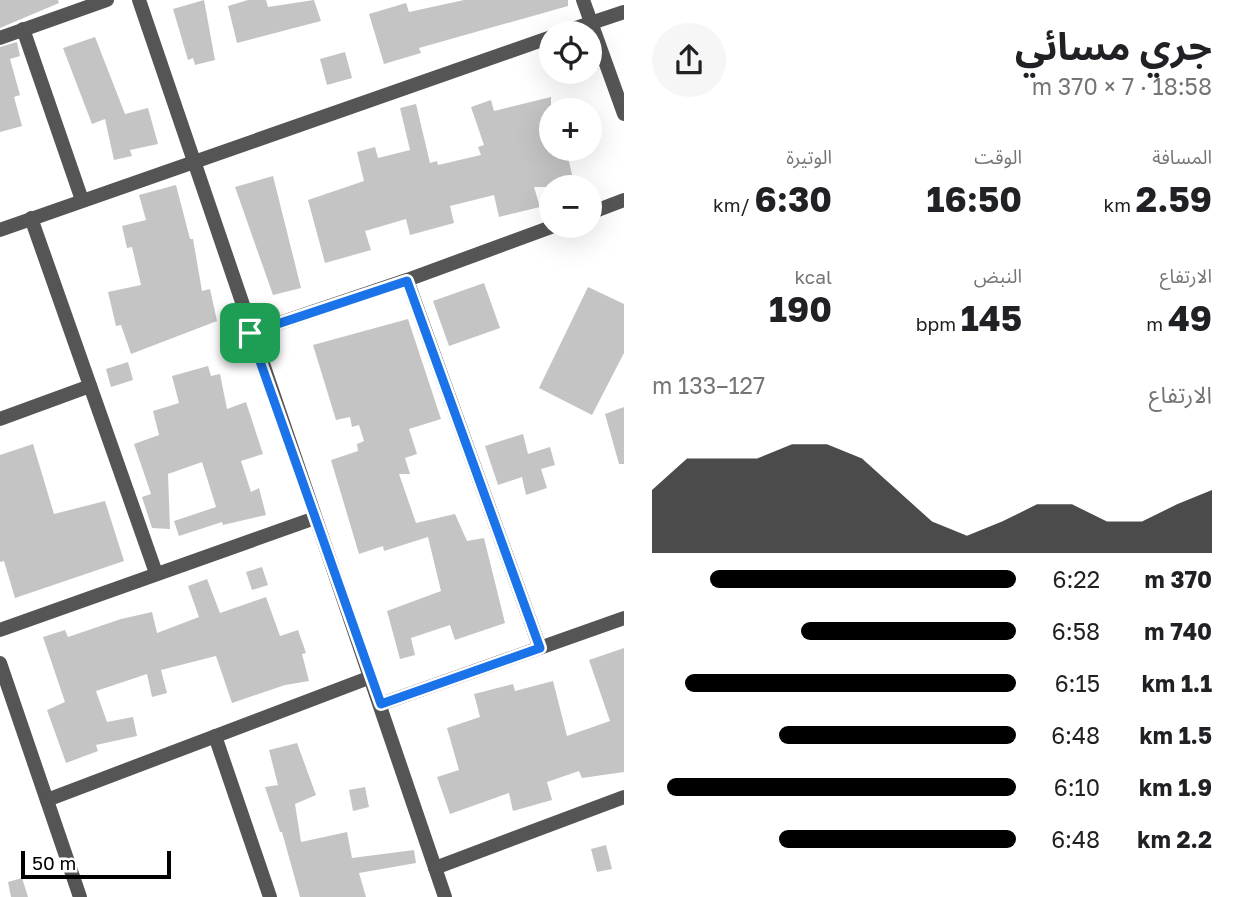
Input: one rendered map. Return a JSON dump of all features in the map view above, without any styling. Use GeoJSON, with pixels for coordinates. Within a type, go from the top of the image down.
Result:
{"type":"FeatureCollection","features":[{"type":"Feature","properties":{"kind":"street"},"geometry":{"type":"LineString","coordinates":[[0,38],[107,0]]}},
{"type":"Feature","properties":{"kind":"street"},"geometry":{"type":"LineString","coordinates":[[139,0],[250,333],[381,704],[445,897]]}},
{"type":"Feature","properties":{"kind":"street"},"geometry":{"type":"LineString","coordinates":[[583,0],[590,21]]}},
{"type":"Feature","properties":{"kind":"street"},"geometry":{"type":"LineString","coordinates":[[597,21],[624,12]]}},
{"type":"Feature","properties":{"kind":"street"},"geometry":{"type":"LineString","coordinates":[[23,29],[82,200]]}},
{"type":"Feature","properties":{"kind":"street"},"geometry":{"type":"LineString","coordinates":[[0,230],[539,41]]}},
{"type":"Feature","properties":{"kind":"street"},"geometry":{"type":"LineString","coordinates":[[602,53],[624,114]]}},
{"type":"Feature","properties":{"kind":"street"},"geometry":{"type":"LineString","coordinates":[[602,208],[624,200]]}},
{"type":"Feature","properties":{"kind":"street"},"geometry":{"type":"LineString","coordinates":[[31,218],[156,573]]}},
{"type":"Feature","properties":{"kind":"street"},"geometry":{"type":"LineString","coordinates":[[250,333],[407,281],[539,232]]}},
{"type":"Feature","properties":{"kind":"street"},"geometry":{"type":"LineString","coordinates":[[407,281],[540,648]]}},
{"type":"Feature","properties":{"kind":"street"},"geometry":{"type":"LineString","coordinates":[[0,419],[90,386]]}},
{"type":"Feature","properties":{"kind":"street"},"geometry":{"type":"LineString","coordinates":[[0,630],[315,518]]}},
{"type":"Feature","properties":{"kind":"street"},"geometry":{"type":"LineString","coordinates":[[381,704],[624,618]]}},
{"type":"Feature","properties":{"kind":"street"},"geometry":{"type":"LineString","coordinates":[[0,663],[80,897]]}},
{"type":"Feature","properties":{"kind":"street"},"geometry":{"type":"LineString","coordinates":[[47,800],[371,677]]}},
{"type":"Feature","properties":{"kind":"street"},"geometry":{"type":"LineString","coordinates":[[215,736],[270,897]]}},
{"type":"Feature","properties":{"kind":"street"},"geometry":{"type":"LineString","coordinates":[[435,868],[624,797]]}},
{"type":"Feature","properties":{"kind":"building"},"geometry":{"type":"Polygon","coordinates":[[[0,0],[58,0],[59,3],[0,28],[0,0]]]}},
{"type":"Feature","properties":{"kind":"building"},"geometry":{"type":"Polygon","coordinates":[[[204,0],[215,60],[195,65],[193,58],[188,60],[173,9],[204,0]]]}},
{"type":"Feature","properties":{"kind":"building"},"geometry":{"type":"Polygon","coordinates":[[[248,0],[266,0],[268,7],[314,0],[321,21],[237,43],[228,6],[248,0]]]}},
{"type":"Feature","properties":{"kind":"building"},"geometry":{"type":"Polygon","coordinates":[[[464,0],[568,0],[568,6],[419,48],[421,53],[384,64],[369,14],[406,3],[409,12],[464,0]]]}},
{"type":"Feature","properties":{"kind":"building"},"geometry":{"type":"Polygon","coordinates":[[[95,37],[125,114],[148,108],[158,144],[130,150],[132,156],[114,160],[105,119],[92,124],[63,48],[95,37]]]}},
{"type":"Feature","properties":{"kind":"building"},"geometry":{"type":"Polygon","coordinates":[[[17,42],[20,56],[10,59],[20,95],[14,97],[22,126],[0,132],[0,47],[17,42]]]}},
{"type":"Feature","properties":{"kind":"building"},"geometry":{"type":"Polygon","coordinates":[[[345,52],[352,78],[327,85],[320,59],[345,52]]]}},
{"type":"Feature","properties":{"kind":"building"},"geometry":{"type":"Polygon","coordinates":[[[491,100],[494,111],[539,100],[539,161],[569,161],[572,175],[539,175],[539,187],[534,187],[539,207],[499,217],[494,195],[450,206],[454,223],[410,235],[406,219],[365,231],[371,250],[325,263],[308,200],[364,181],[357,152],[375,147],[378,158],[410,150],[400,108],[416,104],[430,163],[437,161],[438,165],[481,155],[478,147],[484,145],[471,107],[491,100]]]}},
{"type":"Feature","properties":{"kind":"building"},"geometry":{"type":"Polygon","coordinates":[[[273,176],[301,288],[273,295],[235,187],[273,176]]]}},
{"type":"Feature","properties":{"kind":"building"},"geometry":{"type":"Polygon","coordinates":[[[176,185],[190,239],[193,239],[202,291],[210,289],[217,321],[131,354],[121,325],[116,326],[108,292],[141,285],[132,247],[127,248],[122,226],[146,220],[139,195],[176,185]]]}},
{"type":"Feature","properties":{"kind":"building"},"geometry":{"type":"Polygon","coordinates":[[[484,283],[500,328],[449,346],[433,301],[484,283]]]}},
{"type":"Feature","properties":{"kind":"building"},"geometry":{"type":"Polygon","coordinates":[[[588,287],[624,304],[624,353],[592,415],[539,388],[588,287]]]}},
{"type":"Feature","properties":{"kind":"building"},"geometry":{"type":"Polygon","coordinates":[[[408,319],[441,419],[409,429],[417,454],[405,458],[410,474],[399,474],[416,523],[455,514],[467,541],[484,538],[505,623],[455,640],[450,625],[411,638],[415,655],[400,659],[387,611],[441,591],[428,537],[384,551],[383,546],[359,554],[331,460],[358,451],[357,444],[364,441],[359,425],[352,427],[350,417],[336,420],[313,345],[408,319]]]}},
{"type":"Feature","properties":{"kind":"building"},"geometry":{"type":"Polygon","coordinates":[[[128,362],[133,380],[111,387],[106,369],[128,362]]]}},
{"type":"Feature","properties":{"kind":"building"},"geometry":{"type":"Polygon","coordinates":[[[208,366],[211,376],[220,374],[227,409],[246,402],[263,454],[241,461],[251,492],[259,488],[266,515],[223,525],[222,522],[179,536],[174,521],[216,507],[202,462],[168,474],[170,529],[152,528],[142,497],[151,494],[134,444],[159,435],[153,411],[179,403],[172,376],[208,366]]]}},
{"type":"Feature","properties":{"kind":"building"},"geometry":{"type":"Polygon","coordinates":[[[624,407],[624,464],[619,464],[605,414],[624,407]]]}},
{"type":"Feature","properties":{"kind":"building"},"geometry":{"type":"Polygon","coordinates":[[[523,434],[528,454],[550,447],[555,465],[541,469],[547,488],[526,495],[522,477],[498,485],[485,446],[523,434]]]}},
{"type":"Feature","properties":{"kind":"building"},"geometry":{"type":"Polygon","coordinates":[[[33,444],[54,514],[105,501],[124,561],[15,598],[4,561],[0,562],[0,455],[33,444]]]}},
{"type":"Feature","properties":{"kind":"building"},"geometry":{"type":"Polygon","coordinates":[[[262,567],[268,585],[252,590],[246,572],[262,567]]]}},
{"type":"Feature","properties":{"kind":"building"},"geometry":{"type":"Polygon","coordinates":[[[207,579],[220,613],[266,597],[280,636],[298,630],[306,653],[302,654],[309,681],[285,685],[232,703],[216,656],[161,670],[167,693],[152,697],[147,674],[96,691],[107,722],[133,717],[137,736],[96,745],[98,751],[66,763],[47,710],[65,702],[43,637],[65,630],[68,637],[121,619],[152,612],[157,633],[199,617],[188,586],[207,579]]]}},
{"type":"Feature","properties":{"kind":"building"},"geometry":{"type":"Polygon","coordinates":[[[624,648],[624,772],[582,778],[579,771],[547,782],[552,800],[513,811],[509,793],[450,814],[437,777],[459,770],[447,728],[480,717],[474,694],[513,684],[515,691],[553,681],[567,736],[610,721],[589,660],[624,648]]]}},
{"type":"Feature","properties":{"kind":"building"},"geometry":{"type":"Polygon","coordinates":[[[297,743],[316,795],[295,804],[301,842],[347,832],[352,858],[414,850],[416,863],[359,873],[366,897],[300,897],[282,832],[265,787],[278,785],[269,750],[297,743]]]}},
{"type":"Feature","properties":{"kind":"building"},"geometry":{"type":"Polygon","coordinates":[[[365,787],[369,807],[353,811],[349,790],[365,787]]]}},
{"type":"Feature","properties":{"kind":"building"},"geometry":{"type":"Polygon","coordinates":[[[606,845],[612,869],[597,872],[591,849],[606,845]]]}},
{"type":"Feature","properties":{"kind":"building"},"geometry":{"type":"Polygon","coordinates":[[[22,878],[28,897],[11,897],[8,882],[22,878]]]}},
{"type":"Feature","properties":{"kind":"route"},"geometry":{"type":"LineString","coordinates":[[407,281],[540,648],[381,704],[250,333],[407,281]]}}]}
